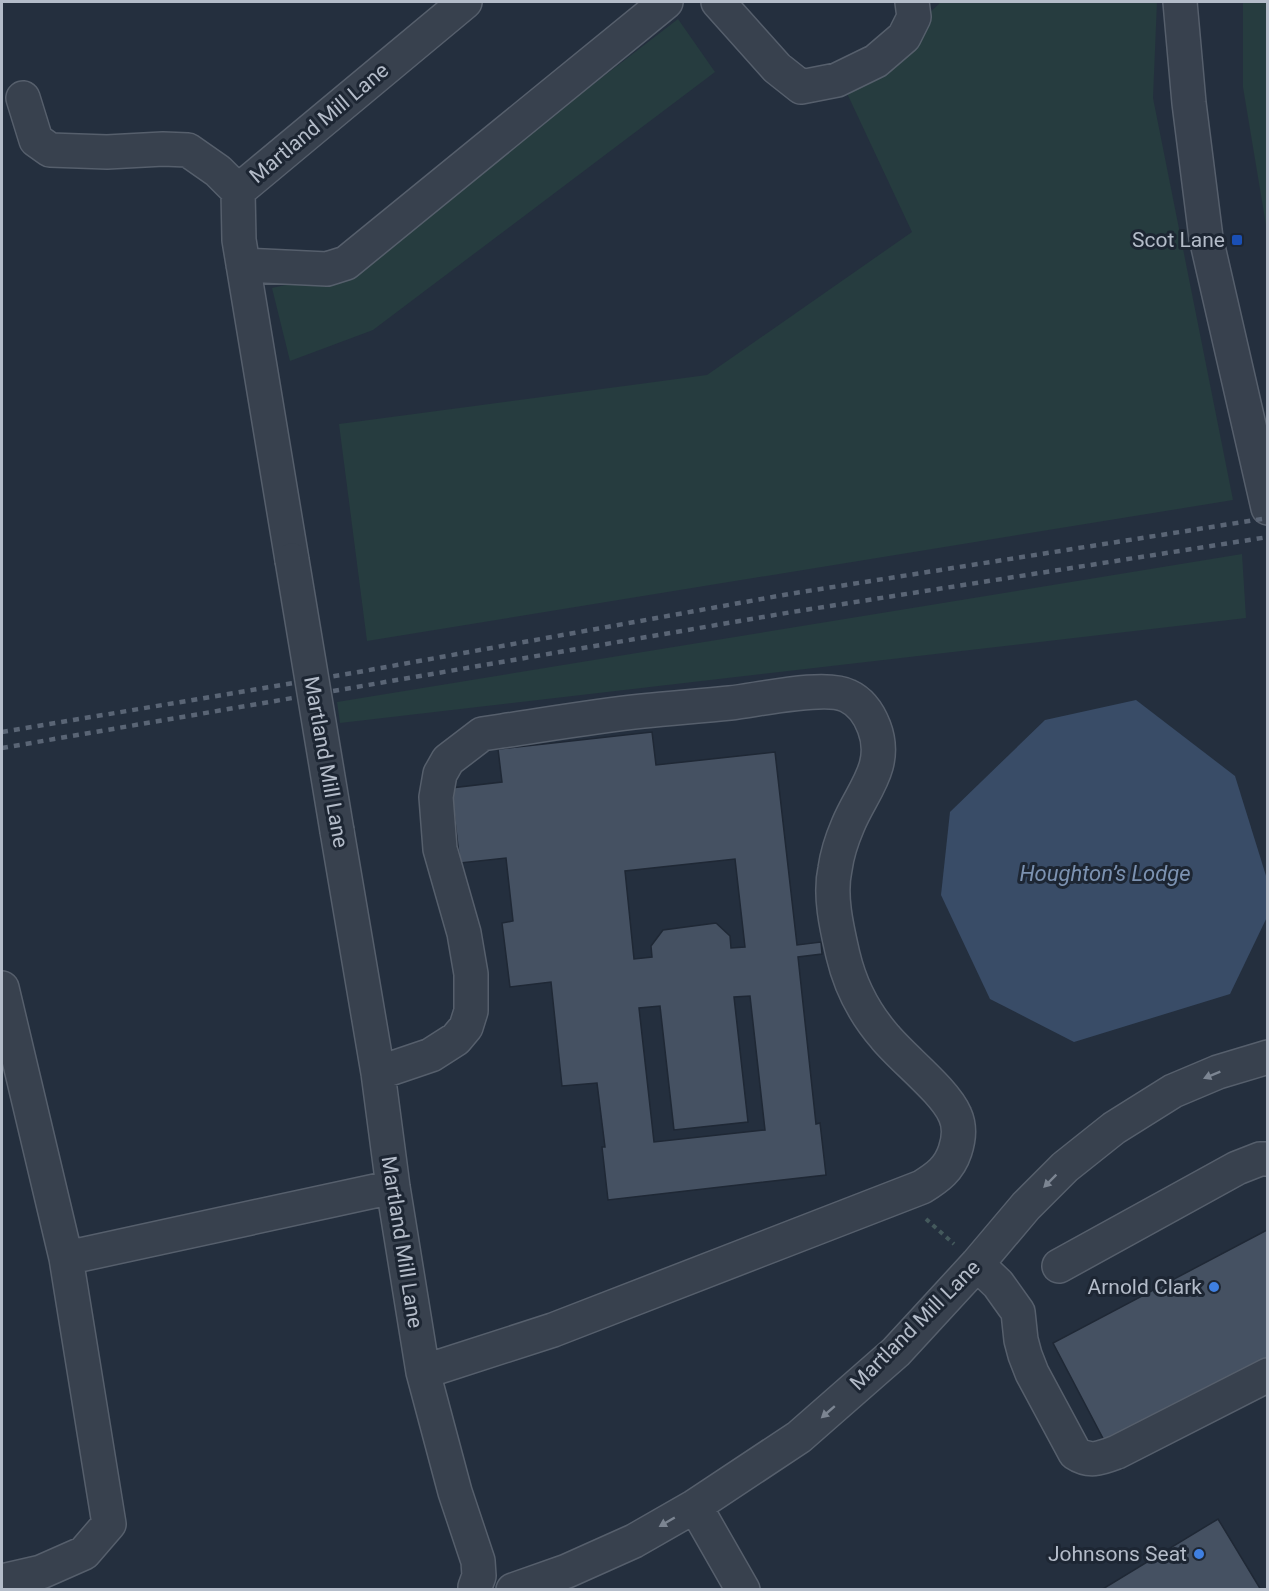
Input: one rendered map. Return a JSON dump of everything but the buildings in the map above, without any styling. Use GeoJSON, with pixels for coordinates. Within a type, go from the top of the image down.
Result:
{"type":"FeatureCollection","features":[{"type":"Feature","properties":{"kind":"street","name":"Martland Mill Lane"},"geometry":{"type":"LineString","coordinates":[[465,2],[238,191],[239,240],[378,1073],[393,1187],[423,1372],[455,1492],[478,1561],[479,1576],[474,1588],[507,1590]]}},
{"type":"Feature","properties":{"kind":"street"},"geometry":{"type":"LineString","coordinates":[[243,265],[327,269],[346,262],[666,2]]}},
{"type":"Feature","properties":{"kind":"street"},"geometry":{"type":"LineString","coordinates":[[718,2],[777,68],[801,87],[837,80],[876,61],[904,37],[914,17],[912,2]]}},
{"type":"Feature","properties":{"kind":"street"},"geometry":{"type":"LineString","coordinates":[[1180,2],[1189,103],[1206,238],[1268,508]]}},
{"type":"Feature","properties":{"kind":"street"},"geometry":{"type":"LineString","coordinates":[[23,98],[36,140],[50,150],[107,152],[188,150],[218,171],[238,191]]}},
{"type":"Feature","properties":{"kind":"street"},"geometry":{"type":"LineString","coordinates":[[378,1073],[431,1054],[456,1039],[466,1027],[471,1011],[469,964],[464,933],[440,849],[436,797],[440,774],[448,760],[463,747],[482,734],[643,711],[729,703],[818,691],[834,691],[847,695],[870,716],[880,752],[876,769],[848,824],[834,871],[834,902],[838,932],[844,960],[854,988],[869,1016],[902,1056],[947,1100],[955,1115],[958,1130],[957,1144],[951,1161],[941,1176],[922,1187],[563,1327],[423,1372]]}},
{"type":"Feature","properties":{"kind":"street"},"geometry":{"type":"LineString","coordinates":[[2,988],[66,1258],[109,1524],[84,1553],[41,1572],[2,1581]]}},
{"type":"Feature","properties":{"kind":"street","name":"Martland Mill Lane"},"geometry":{"type":"LineString","coordinates":[[513,1590],[567,1571],[634,1541],[695,1506],[800,1437],[896,1352],[977,1264],[1026,1206],[1065,1167],[1113,1128],[1173,1091],[1218,1072],[1268,1057]]}},
{"type":"Feature","properties":{"kind":"street"},"geometry":{"type":"LineString","coordinates":[[1059,1266],[1238,1168],[1260,1159],[1268,1159]]}},
{"type":"Feature","properties":{"kind":"street"},"geometry":{"type":"LineString","coordinates":[[66,1258],[393,1187]]}},
{"type":"Feature","properties":{"kind":"street"},"geometry":{"type":"LineString","coordinates":[[977,1264],[998,1284],[1018,1312],[1021,1340],[1032,1372],[1075,1453],[1084,1459],[1102,1458],[1117,1452],[1268,1375]]}},
{"type":"Feature","properties":{"kind":"street"},"geometry":{"type":"LineString","coordinates":[[695,1506],[743,1590]]}},
{"type":"Feature","properties":{"kind":"path"},"geometry":{"type":"LineString","coordinates":[[904,1194],[906,1201],[977,1264]]}},
{"type":"Feature","properties":{"kind":"green space"},"geometry":{"type":"Polygon","coordinates":[[[940,2],[1157,2],[1153,98],[1233,500],[367,641],[339,424],[707,375],[912,232],[845,89],[940,2]]]}},
{"type":"Feature","properties":{"kind":"green space"},"geometry":{"type":"Polygon","coordinates":[[[1243,2],[1267,2],[1267,231],[1243,87],[1243,2]]]}},
{"type":"Feature","properties":{"kind":"green space"},"geometry":{"type":"Polygon","coordinates":[[[678,19],[715,72],[373,330],[290,361],[272,288],[351,270],[535,120],[561,109],[678,19]]]}},
{"type":"Feature","properties":{"kind":"green space"},"geometry":{"type":"Polygon","coordinates":[[[1242,554],[1246,618],[340,723],[337,702],[1242,554]]]}},
{"type":"Feature","properties":{"kind":"water","name":"Houghton’s Lodge"},"geometry":{"type":"Polygon","coordinates":[[[1136,700],[1235,776],[1267,879],[1268,915],[1230,994],[1074,1042],[990,999],[941,895],[950,812],[1045,720],[1136,700]]]}},
{"type":"Feature","properties":{"kind":"railway"},"geometry":{"type":"LineString","coordinates":[[2,732],[353,673],[789,594],[1268,518]]}},
{"type":"Feature","properties":{"kind":"railway"},"geometry":{"type":"LineString","coordinates":[[2,748],[792,612],[1268,537]]}},
{"type":"Feature","properties":{"kind":"place","name":"Scot Lane"},"geometry":{"type":"Point","coordinates":[1237,240]}},
{"type":"Feature","properties":{"kind":"place","name":"Arnold Clark"},"geometry":{"type":"Point","coordinates":[1214,1287]}},
{"type":"Feature","properties":{"kind":"place","name":"Johnsons Seat"},"geometry":{"type":"Point","coordinates":[1199,1554]}}]}
